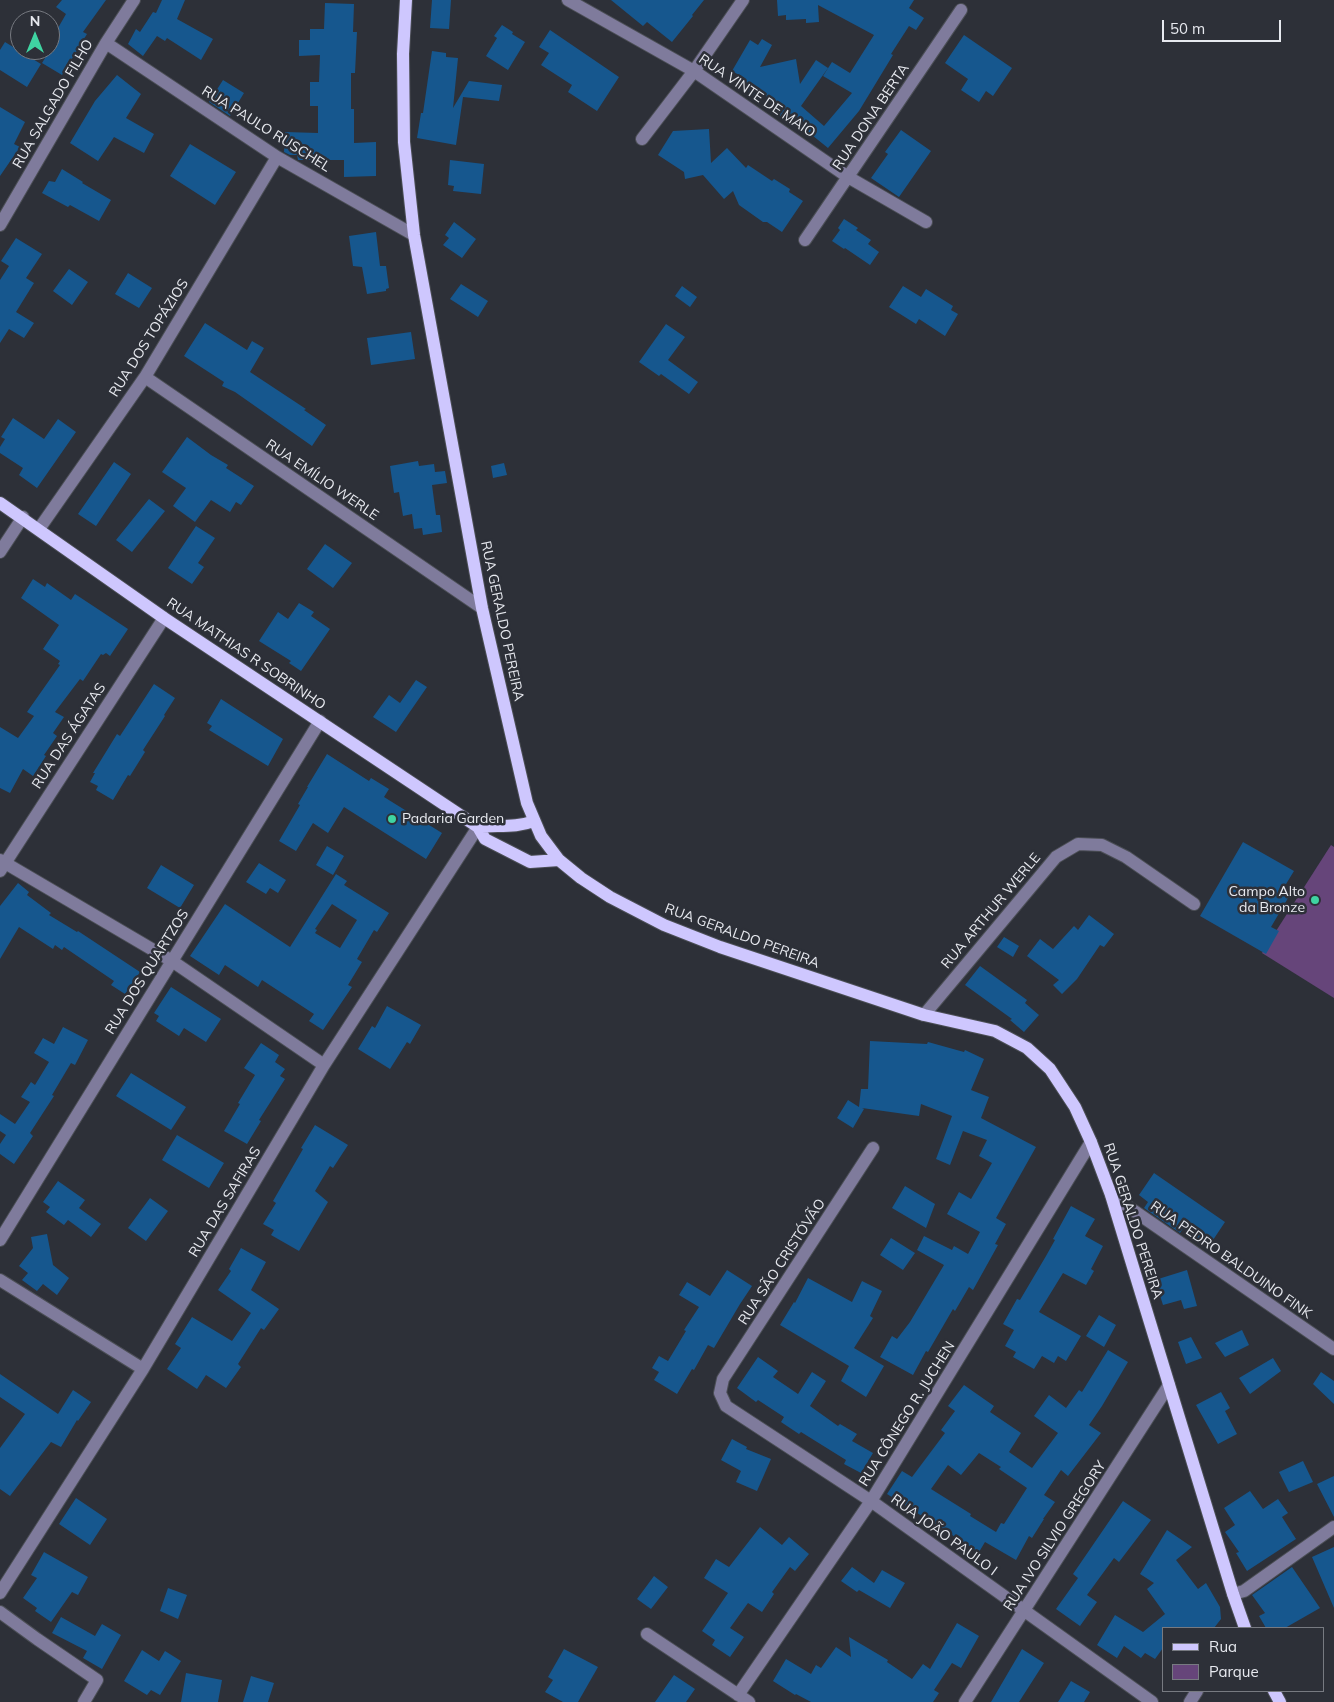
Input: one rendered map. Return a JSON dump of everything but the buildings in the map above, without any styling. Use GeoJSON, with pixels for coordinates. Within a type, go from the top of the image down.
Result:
{"type":"FeatureCollection","features":[{"type":"Feature","properties":{"kind":"main road","name":"RUA GERALDO PEREIRA"},"geometry":{"type":"LineString","coordinates":[[406,0],[403,54],[404,142],[414,235],[482,608],[527,803],[541,836],[559,860],[582,878],[610,897],[664,925],[720,947],[924,1015],[995,1031],[1027,1048],[1050,1069],[1075,1107],[1091,1142],[1111,1195],[1245,1627]]}},
{"type":"Feature","properties":{"kind":"main road","name":"RUA MATHIAS R SOBRINHO"},"geometry":{"type":"LineString","coordinates":[[0,503],[23,517],[164,618],[478,827],[485,839],[530,862],[559,860]]}},
{"type":"Feature","properties":{"kind":"main road"},"geometry":{"type":"LineString","coordinates":[[478,827],[516,827],[534,821]]}},
{"type":"Feature","properties":{"kind":"street","name":"RUA SALGADO FILHO"},"geometry":{"type":"LineString","coordinates":[[0,225],[106,43],[134,0]]}},
{"type":"Feature","properties":{"kind":"street","name":"RUA VINTE DE MAIO"},"geometry":{"type":"LineString","coordinates":[[568,0],[694,70],[848,177],[926,222]]}},
{"type":"Feature","properties":{"kind":"street"},"geometry":{"type":"LineString","coordinates":[[642,139],[694,70],[743,0]]}},
{"type":"Feature","properties":{"kind":"street","name":"RUA DONA BERTA"},"geometry":{"type":"LineString","coordinates":[[805,240],[961,10]]}},
{"type":"Feature","properties":{"kind":"street","name":"RUA PAULO RUSCHEL"},"geometry":{"type":"LineString","coordinates":[[106,43],[277,157],[414,235]]}},
{"type":"Feature","properties":{"kind":"street","name":"RUA DOS TOPÁZIOS"},"geometry":{"type":"LineString","coordinates":[[40,529],[145,377],[277,157]]}},
{"type":"Feature","properties":{"kind":"street","name":"RUA EMÍLIO WERLE"},"geometry":{"type":"LineString","coordinates":[[145,377],[482,608]]}},
{"type":"Feature","properties":{"kind":"street"},"geometry":{"type":"LineString","coordinates":[[0,552],[23,517]]}},
{"type":"Feature","properties":{"kind":"street","name":"RUA DAS ÁGATAS"},"geometry":{"type":"LineString","coordinates":[[2,865],[164,618]]}},
{"type":"Feature","properties":{"kind":"street","name":"RUA DOS QUARTZOS"},"geometry":{"type":"LineString","coordinates":[[0,1240],[320,721]]}},
{"type":"Feature","properties":{"kind":"street","name":"RUA DAS SAFIRAS"},"geometry":{"type":"LineString","coordinates":[[0,1593],[143,1369],[324,1065],[478,827]]}},
{"type":"Feature","properties":{"kind":"street","name":"RUA ARTHUR WERLE"},"geometry":{"type":"LineString","coordinates":[[924,1015],[1056,858],[1078,844],[1102,845],[1126,857],[1194,904]]}},
{"type":"Feature","properties":{"kind":"street"},"geometry":{"type":"LineString","coordinates":[[2,865],[172,961],[324,1065]]}},
{"type":"Feature","properties":{"kind":"street","name":"RUA CÔNEGO R. JUCHEN"},"geometry":{"type":"LineString","coordinates":[[744,1698],[871,1501],[1091,1142]]}},
{"type":"Feature","properties":{"kind":"street","name":"RUA SÃO CRISTÓVÃO"},"geometry":{"type":"LineString","coordinates":[[720,1393],[723,1379],[873,1148]]}},
{"type":"Feature","properties":{"kind":"street","name":"RUA PEDRO BALDUINO FINK"},"geometry":{"type":"LineString","coordinates":[[1111,1195],[1334,1349]]}},
{"type":"Feature","properties":{"kind":"street"},"geometry":{"type":"LineString","coordinates":[[0,1280],[143,1369]]}},
{"type":"Feature","properties":{"kind":"street","name":"RUA IVO SILVIO GREGORY"},"geometry":{"type":"LineString","coordinates":[[965,1702],[1169,1385]]}},
{"type":"Feature","properties":{"kind":"street","name":"RUA JOÃO PAULO I"},"geometry":{"type":"LineString","coordinates":[[720,1393],[726,1406],[871,1501],[1152,1702]]}},
{"type":"Feature","properties":{"kind":"street"},"geometry":{"type":"LineString","coordinates":[[1233,1594],[1244,1591],[1334,1527]]}},
{"type":"Feature","properties":{"kind":"street"},"geometry":{"type":"LineString","coordinates":[[0,1612],[98,1680],[84,1702]]}},
{"type":"Feature","properties":{"kind":"street"},"geometry":{"type":"LineString","coordinates":[[647,1634],[744,1698]]}},
{"type":"Feature","properties":{"kind":"green space","name":"Campo Alto da Bronze"},"geometry":{"type":"Polygon","coordinates":[[[1331,845],[1334,847],[1334,998],[1262,953],[1331,845]]]}},
{"type":"Feature","properties":{"kind":"place","name":"Padaria Garden"},"geometry":{"type":"Point","coordinates":[392,819]}},
{"type":"Feature","properties":{"kind":"place","name":"Campo Alto da Bronze"},"geometry":{"type":"Point","coordinates":[1315,900]}}]}
